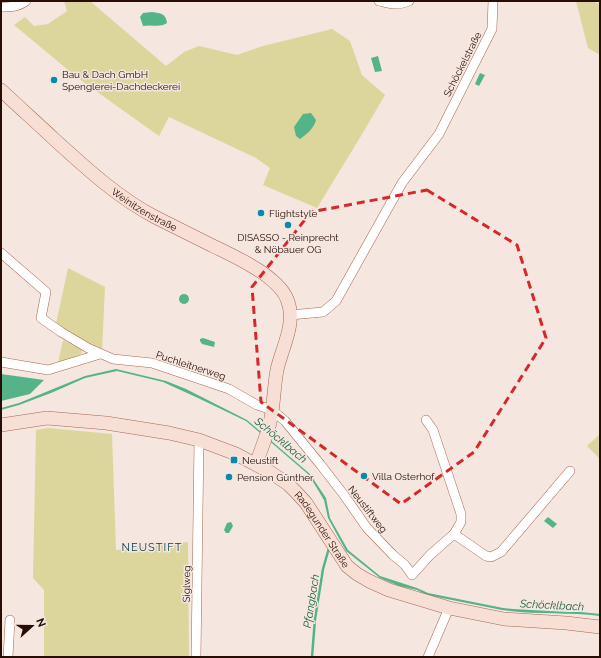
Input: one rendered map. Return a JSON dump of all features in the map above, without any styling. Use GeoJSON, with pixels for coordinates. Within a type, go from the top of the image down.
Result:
{"type":"FeatureCollection","features":[{"type":"Feature","properties":{"kind":"main road","name":"Weinitzenstraße"},"geometry":{"type":"LineString","coordinates":[[1,90],[76,159],[114,191],[153,216],[244,262],[278,286],[287,299],[290,309],[290,326],[274,385],[271,420],[256,464]]}},
{"type":"Feature","properties":{"kind":"main road","name":"Radegunder Straße"},"geometry":{"type":"LineString","coordinates":[[1,425],[47,418],[106,423],[169,433],[199,440],[236,454],[256,464],[288,484],[306,503],[348,566],[357,574],[369,581],[389,590],[449,608],[504,619],[600,627]]}},
{"type":"Feature","properties":{"kind":"street"},"geometry":{"type":"LineString","coordinates":[[1,8],[21,5],[26,1]]}},
{"type":"Feature","properties":{"kind":"street"},"geometry":{"type":"LineString","coordinates":[[379,1],[390,4],[400,4],[409,1]]}},
{"type":"Feature","properties":{"kind":"street","name":"Schöckelstraße"},"geometry":{"type":"LineString","coordinates":[[290,315],[323,312],[336,301],[402,183],[439,134],[492,29],[493,1]]}},
{"type":"Feature","properties":{"kind":"street","name":"Puchleitnerweg"},"geometry":{"type":"LineString","coordinates":[[1,253],[46,292],[41,318],[88,348],[113,359],[152,363],[229,389],[256,405],[272,410]]}},
{"type":"Feature","properties":{"kind":"street"},"geometry":{"type":"LineString","coordinates":[[1,362],[48,370],[100,354]]}},
{"type":"Feature","properties":{"kind":"street","name":"Neustiftweg"},"geometry":{"type":"LineString","coordinates":[[272,410],[285,421],[320,464],[367,528],[393,555],[405,565],[412,574],[430,555],[454,534],[461,522],[461,514],[433,430],[426,420]]}},
{"type":"Feature","properties":{"kind":"street","name":"Siglweg"},"geometry":{"type":"LineString","coordinates":[[196,657],[199,440]]}},
{"type":"Feature","properties":{"kind":"street"},"geometry":{"type":"LineString","coordinates":[[454,534],[486,556],[491,557],[501,552],[570,472]]}},
{"type":"Feature","properties":{"kind":"street"},"geometry":{"type":"LineString","coordinates":[[428,657],[449,608]]}},
{"type":"Feature","properties":{"kind":"street"},"geometry":{"type":"LineString","coordinates":[[8,657],[10,620]]}},
{"type":"Feature","properties":{"kind":"highlighted area"},"geometry":{"type":"Polygon","coordinates":[[[427,190],[517,245],[546,338],[474,452],[401,504],[261,402],[252,287],[311,212],[427,190]]]}},
{"type":"Feature","properties":{"kind":"shaded area"},"geometry":{"type":"Polygon","coordinates":[[[64,1],[90,1],[166,66],[184,52],[199,46],[237,55],[263,46],[332,29],[350,41],[362,75],[385,95],[317,208],[263,185],[270,168],[256,158],[169,117],[159,136],[79,79],[14,25],[25,17],[34,26],[48,24],[67,11],[64,1]]]}},
{"type":"Feature","properties":{"kind":"shaded area"},"geometry":{"type":"Polygon","coordinates":[[[576,1],[592,1],[600,4],[600,55],[588,48],[576,1]]]}},
{"type":"Feature","properties":{"kind":"shaded area"},"geometry":{"type":"Polygon","coordinates":[[[152,12],[162,14],[166,18],[167,23],[161,25],[143,26],[140,17],[143,13],[152,12]]]}},
{"type":"Feature","properties":{"kind":"shaded area"},"geometry":{"type":"Polygon","coordinates":[[[378,56],[382,71],[375,72],[371,58],[378,56]]]}},
{"type":"Feature","properties":{"kind":"shaded area"},"geometry":{"type":"Polygon","coordinates":[[[480,73],[485,75],[479,86],[475,84],[480,73]]]}},
{"type":"Feature","properties":{"kind":"shaded area"},"geometry":{"type":"Polygon","coordinates":[[[311,113],[316,120],[314,126],[300,139],[296,136],[294,127],[303,114],[311,113]]]}},
{"type":"Feature","properties":{"kind":"shaded area"},"geometry":{"type":"Polygon","coordinates":[[[68,268],[105,287],[102,351],[56,324],[68,268]]]}},
{"type":"Feature","properties":{"kind":"shaded area"},"geometry":{"type":"Polygon","coordinates":[[[182,294],[186,294],[188,295],[188,303],[182,304],[179,301],[179,297],[182,294]]]}},
{"type":"Feature","properties":{"kind":"shaded area"},"geometry":{"type":"Polygon","coordinates":[[[203,338],[215,342],[214,347],[202,344],[200,339],[203,338]]]}},
{"type":"Feature","properties":{"kind":"shaded area"},"geometry":{"type":"Polygon","coordinates":[[[63,340],[83,349],[81,354],[58,363],[63,340]]]}},
{"type":"Feature","properties":{"kind":"shaded area"},"geometry":{"type":"Polygon","coordinates":[[[116,369],[166,381],[186,389],[247,420],[310,474],[326,498],[330,518],[348,550],[380,576],[428,593],[503,608],[581,612],[600,614],[600,616],[502,610],[427,595],[417,590],[399,586],[380,578],[346,551],[328,518],[324,500],[309,475],[246,421],[163,382],[117,371],[85,378],[51,393],[1,410],[1,408],[19,403],[85,376],[116,369]]]}},
{"type":"Feature","properties":{"kind":"shaded area"},"geometry":{"type":"Polygon","coordinates":[[[1,374],[44,380],[30,394],[1,401],[1,374]]]}},
{"type":"Feature","properties":{"kind":"shaded area"},"geometry":{"type":"Polygon","coordinates":[[[48,428],[112,434],[116,550],[188,542],[189,657],[44,657],[44,590],[33,578],[36,430],[48,428]]]}},
{"type":"Feature","properties":{"kind":"shaded area"},"geometry":{"type":"Polygon","coordinates":[[[600,434],[600,459],[587,446],[600,434]]]}},
{"type":"Feature","properties":{"kind":"shaded area"},"geometry":{"type":"Polygon","coordinates":[[[548,517],[557,524],[553,528],[544,521],[548,517]]]}},
{"type":"Feature","properties":{"kind":"shaded area"},"geometry":{"type":"Polygon","coordinates":[[[231,522],[233,526],[229,533],[226,533],[224,530],[227,523],[231,522]]]}},
{"type":"Feature","properties":{"kind":"waterway","name":"Pfangbach"},"geometry":{"type":"LineString","coordinates":[[312,657],[315,619],[323,569],[329,548]]}},
{"type":"Feature","properties":{"kind":"place","name":"Bau & Dach GmbH Spenglerei-Dachdeckerei"},"geometry":{"type":"Point","coordinates":[54,80]}},
{"type":"Feature","properties":{"kind":"place","name":"Flightstyle"},"geometry":{"type":"Point","coordinates":[261,213]}},
{"type":"Feature","properties":{"kind":"place","name":"DISASSO - Reinprecht & Nöbauer OG"},"geometry":{"type":"Point","coordinates":[288,225]}},
{"type":"Feature","properties":{"kind":"place","name":"Neustift"},"geometry":{"type":"Point","coordinates":[234,460]}},
{"type":"Feature","properties":{"kind":"place","name":"Villa Osterhof"},"geometry":{"type":"Point","coordinates":[364,476]}},
{"type":"Feature","properties":{"kind":"place","name":"Pension Günther"},"geometry":{"type":"Point","coordinates":[229,477]}},
{"type":"Feature","properties":{"kind":"district","name":"NEUSTIFT"},"geometry":{"type":"Point","coordinates":[152,547]}},
{"type":"Feature","properties":{"kind":"water label","name":"Schöcklbach"},"geometry":{"type":"Point","coordinates":[281,440]}},
{"type":"Feature","properties":{"kind":"water label","name":"Schöcklbach"},"geometry":{"type":"Point","coordinates":[552,605]}}]}
